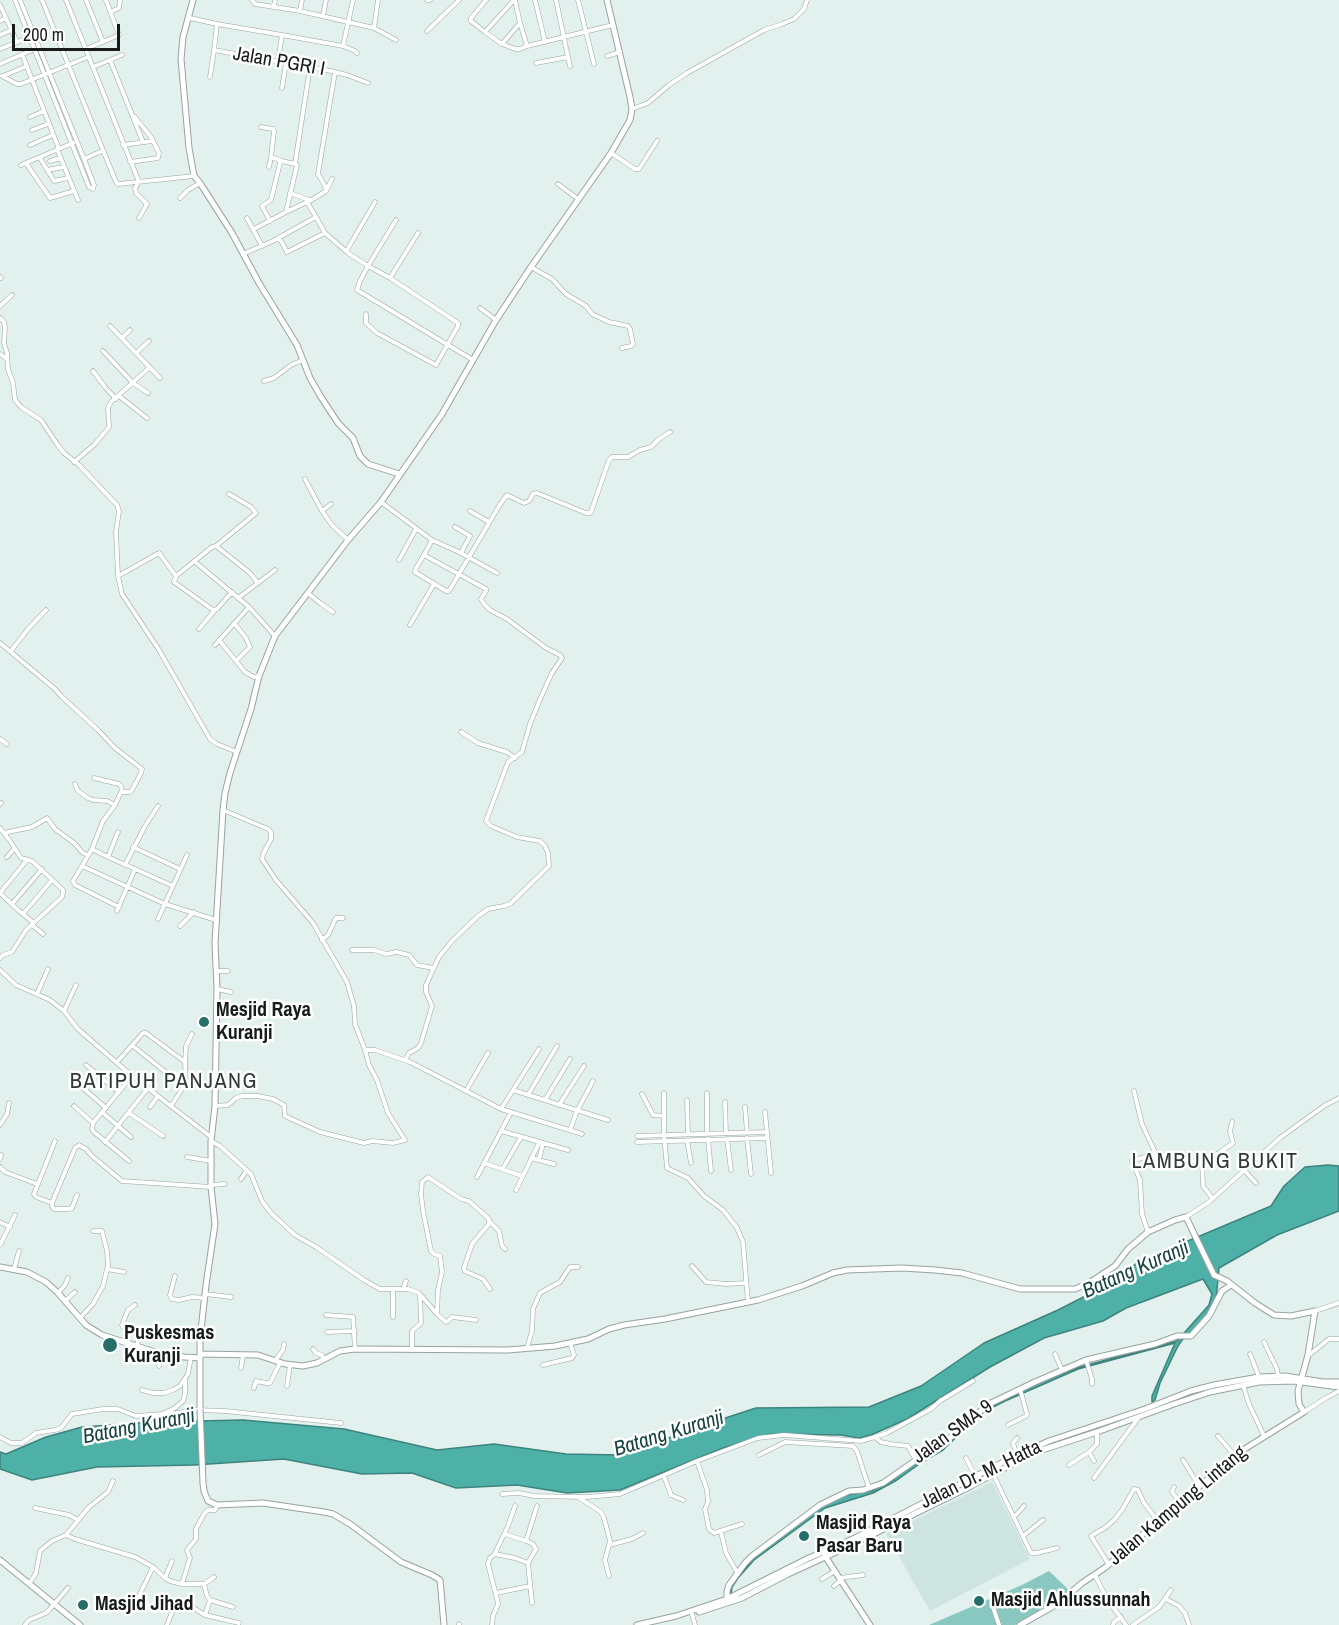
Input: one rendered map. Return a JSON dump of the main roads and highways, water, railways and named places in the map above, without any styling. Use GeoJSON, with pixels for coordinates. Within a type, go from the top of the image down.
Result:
{"type":"FeatureCollection","features":[{"type":"Feature","properties":{"kind":"water","name":"Batang Kuranji"},"geometry":{"type":"Polygon","coordinates":[[[1339,1166],[1339,1211],[1277,1235],[1219,1268],[1216,1300],[1210,1313],[1178,1346],[1160,1383],[1155,1400],[1152,1402],[1152,1396],[1175,1343],[1078,1369],[1005,1401],[976,1418],[943,1450],[897,1480],[873,1493],[825,1508],[754,1560],[738,1578],[728,1596],[729,1587],[752,1559],[817,1509],[846,1495],[872,1491],[894,1479],[981,1411],[1076,1368],[1177,1341],[1209,1305],[1212,1294],[1203,1279],[1126,1308],[1103,1321],[1044,1338],[990,1367],[907,1419],[871,1435],[859,1438],[841,1435],[771,1434],[723,1448],[620,1490],[567,1493],[517,1485],[456,1488],[412,1473],[362,1474],[284,1459],[194,1465],[97,1467],[32,1480],[0,1469],[0,1452],[6,1454],[46,1437],[82,1427],[152,1422],[243,1420],[344,1429],[437,1450],[494,1444],[566,1454],[621,1455],[756,1408],[869,1407],[921,1386],[984,1343],[1058,1310],[1113,1282],[1138,1262],[1271,1206],[1284,1186],[1305,1167],[1339,1166]]]}},
{"type":"Feature","properties":{"kind":"place","name":"Mesjid Raya Kuranji"},"geometry":{"type":"Point","coordinates":[204,1022]}},
{"type":"Feature","properties":{"kind":"place","name":"Puskesmas Kuranji"},"geometry":{"type":"Point","coordinates":[110,1345]}},
{"type":"Feature","properties":{"kind":"place","name":"Masjid Raya Pasar Baru"},"geometry":{"type":"Point","coordinates":[804,1536]}},
{"type":"Feature","properties":{"kind":"place","name":"Masjid Ahlussunnah"},"geometry":{"type":"Point","coordinates":[979,1601]}},
{"type":"Feature","properties":{"kind":"place","name":"Masjid Jihad"},"geometry":{"type":"Point","coordinates":[83,1605]}},
{"type":"Feature","properties":{"kind":"district","name":"BATIPUH PANJANG"},"geometry":{"type":"Point","coordinates":[164,1082]}},
{"type":"Feature","properties":{"kind":"district","name":"LAMBUNG BUKIT"},"geometry":{"type":"Point","coordinates":[1215,1162]}}]}
